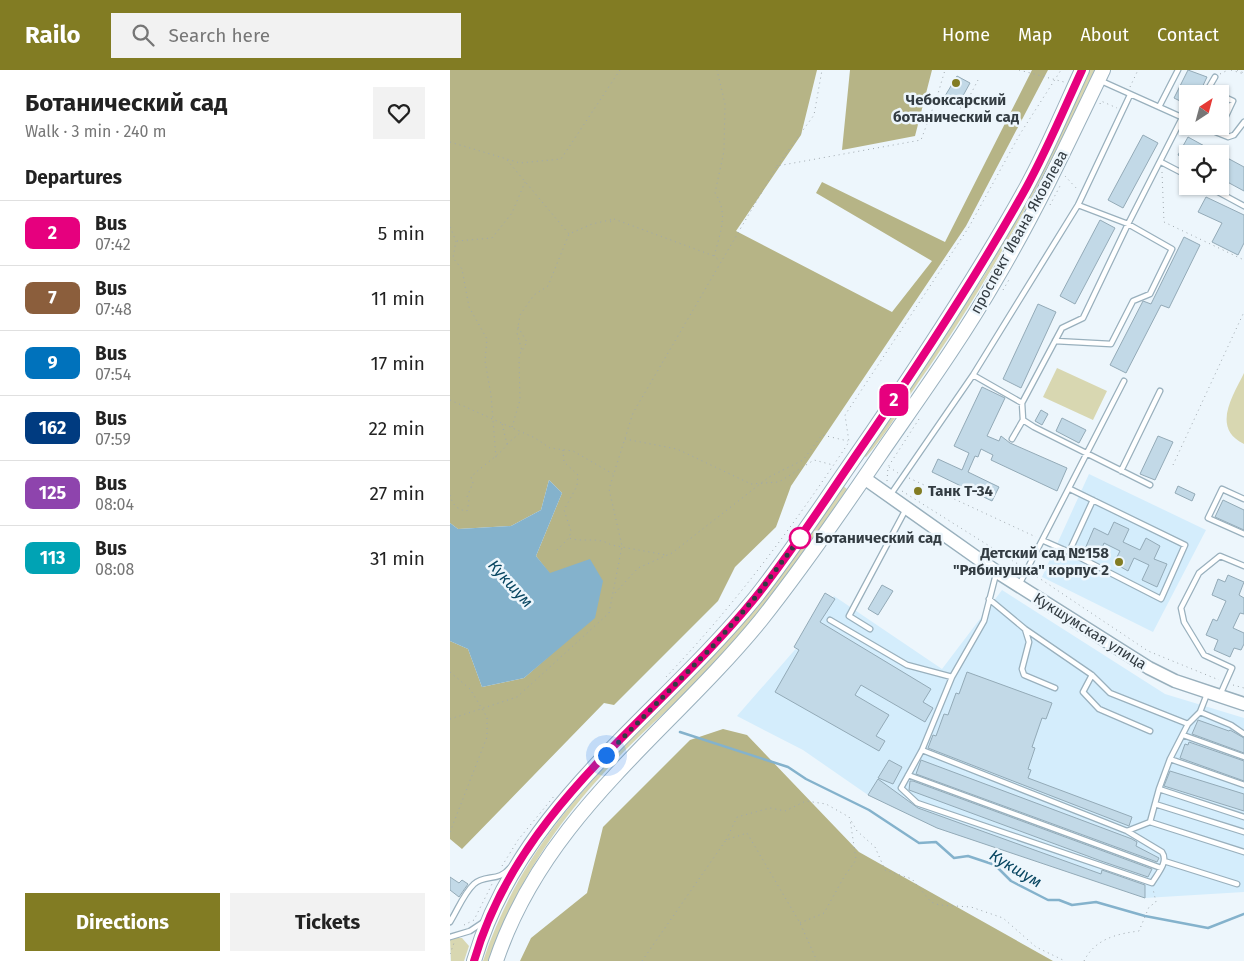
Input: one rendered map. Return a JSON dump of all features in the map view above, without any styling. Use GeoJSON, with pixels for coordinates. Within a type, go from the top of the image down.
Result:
{"type":"FeatureCollection","features":[{"type":"Feature","properties":{"kind":"main road","name":"проспект Ивана Яковлева"},"geometry":{"type":"LineString","coordinates":[[474,961],[496,889],[511,874],[536,834],[562,801],[714,645],[754,599],[799,539],[840,466],[940,333],[1028,185],[1082,70]]}},
{"type":"Feature","properties":{"kind":"main road","name":"проспект Ивана Яковлева"},"geometry":{"type":"LineString","coordinates":[[496,961],[512,919],[528,890],[578,814],[619,769],[718,670],[804,564],[864,478],[995,281],[1044,192],[1100,75]]}},
{"type":"Feature","properties":{"kind":"main road","name":"Кукшумская улица"},"geometry":{"type":"LineString","coordinates":[[840,466],[864,478]]}},
{"type":"Feature","properties":{"kind":"street","name":"Кукшумская улица"},"geometry":{"type":"LineString","coordinates":[[864,478],[893,492],[906,507],[997,572],[1149,668],[1175,681],[1244,704]]}},
{"type":"Feature","properties":{"kind":"lane"},"geometry":{"type":"LineString","coordinates":[[1159,107],[1178,70]]}},
{"type":"Feature","properties":{"kind":"lane"},"geometry":{"type":"LineString","coordinates":[[1100,75],[1129,92],[1179,116]]}},
{"type":"Feature","properties":{"kind":"lane"},"geometry":{"type":"LineString","coordinates":[[1211,85],[1215,77]]}},
{"type":"Feature","properties":{"kind":"lane"},"geometry":{"type":"LineString","coordinates":[[893,492],[973,375],[1078,205],[1129,92]]}},
{"type":"Feature","properties":{"kind":"lane"},"geometry":{"type":"LineString","coordinates":[[1229,99],[1233,101],[1229,110]]}},
{"type":"Feature","properties":{"kind":"lane"},"geometry":{"type":"LineString","coordinates":[[1223,135],[1228,137],[1234,134],[1244,122]]}},
{"type":"Feature","properties":{"kind":"lane"},"geometry":{"type":"LineString","coordinates":[[1012,438],[1023,420],[1022,403],[1062,328],[1083,318],[1128,224],[1179,130]]}},
{"type":"Feature","properties":{"kind":"lane"},"geometry":{"type":"LineString","coordinates":[[1161,162],[1179,171]]}},
{"type":"Feature","properties":{"kind":"lane"},"geometry":{"type":"LineString","coordinates":[[1224,195],[1244,206]]}},
{"type":"Feature","properties":{"kind":"lane"},"geometry":{"type":"LineString","coordinates":[[1055,341],[1111,344],[1133,301],[1150,294],[1172,249],[1128,224],[1078,205]]}},
{"type":"Feature","properties":{"kind":"lane"},"geometry":{"type":"LineString","coordinates":[[973,375],[1022,403]]}},
{"type":"Feature","properties":{"kind":"lane"},"geometry":{"type":"LineString","coordinates":[[1019,586],[1044,541],[1085,454],[1124,381]]}},
{"type":"Feature","properties":{"kind":"lane"},"geometry":{"type":"LineString","coordinates":[[1121,471],[1160,391]]}},
{"type":"Feature","properties":{"kind":"lane"},"geometry":{"type":"LineString","coordinates":[[1023,420],[1085,454],[1150,485]]}},
{"type":"Feature","properties":{"kind":"lane"},"geometry":{"type":"LineString","coordinates":[[1044,541],[1161,599],[1186,545],[1070,489]]}},
{"type":"Feature","properties":{"kind":"lane"},"geometry":{"type":"LineString","coordinates":[[1244,499],[1222,489],[1208,518],[1244,534]]}},
{"type":"Feature","properties":{"kind":"lane"},"geometry":{"type":"LineString","coordinates":[[1069,552],[1093,500]]}},
{"type":"Feature","properties":{"kind":"lane"},"geometry":{"type":"LineString","coordinates":[[870,629],[849,616],[906,507]]}},
{"type":"Feature","properties":{"kind":"lane"},"geometry":{"type":"LineString","coordinates":[[1150,822],[1170,759],[1188,724],[1226,683],[1232,668],[1204,655],[1184,622],[1181,608],[1200,573],[1220,556],[1244,566]]}},
{"type":"Feature","properties":{"kind":"lane"},"geometry":{"type":"LineString","coordinates":[[922,750],[1127,831],[1162,852],[1164,861],[1161,868],[1152,883],[917,803],[901,788],[922,750],[952,678],[984,621],[997,572]]}},
{"type":"Feature","properties":{"kind":"lane"},"geometry":{"type":"LineString","coordinates":[[989,599],[1024,629],[1092,675],[1110,693],[1188,724]]}},
{"type":"Feature","properties":{"kind":"lane"},"geometry":{"type":"LineString","coordinates":[[830,620],[907,665],[952,678]]}},
{"type":"Feature","properties":{"kind":"lane"},"geometry":{"type":"LineString","coordinates":[[1024,629],[1029,642],[1022,669],[1024,675],[1055,688]]}},
{"type":"Feature","properties":{"kind":"lane"},"geometry":{"type":"LineString","coordinates":[[1092,675],[1083,692],[1100,709],[1150,731]]}},
{"type":"Feature","properties":{"kind":"lane"},"geometry":{"type":"LineString","coordinates":[[1200,712],[1231,725],[1244,734]]}},
{"type":"Feature","properties":{"kind":"lane"},"geometry":{"type":"LineString","coordinates":[[1183,735],[1244,757]]}},
{"type":"Feature","properties":{"kind":"lane"},"geometry":{"type":"LineString","coordinates":[[1170,759],[1244,785]]}},
{"type":"Feature","properties":{"kind":"lane"},"geometry":{"type":"LineString","coordinates":[[908,776],[1161,868]]}},
{"type":"Feature","properties":{"kind":"lane"},"geometry":{"type":"LineString","coordinates":[[1159,789],[1244,817]]}},
{"type":"Feature","properties":{"kind":"lane"},"geometry":{"type":"LineString","coordinates":[[1155,804],[1244,832]]}},
{"type":"Feature","properties":{"kind":"lane"},"geometry":{"type":"LineString","coordinates":[[1127,831],[1150,822],[1244,852]]}},
{"type":"Feature","properties":{"kind":"lane"},"geometry":{"type":"LineString","coordinates":[[450,922],[474,884],[484,879],[496,889],[536,834]]}},
{"type":"Feature","properties":{"kind":"lane"},"geometry":{"type":"LineString","coordinates":[[1164,861],[1237,884]]}},
{"type":"Feature","properties":{"kind":"lane"},"geometry":{"type":"LineString","coordinates":[[450,937],[470,931],[488,919]]}},
{"type":"Feature","properties":{"kind":"path"},"geometry":{"type":"LineString","coordinates":[[450,142],[520,163],[561,159],[620,70]]}},
{"type":"Feature","properties":{"kind":"path"},"geometry":{"type":"LineString","coordinates":[[714,256],[724,221],[721,202],[715,193],[724,151],[725,114],[725,104],[717,70]]}},
{"type":"Feature","properties":{"kind":"path"},"geometry":{"type":"LineString","coordinates":[[450,719],[517,697],[609,613],[622,546],[609,488],[633,413],[777,166],[814,115],[822,70]]}},
{"type":"Feature","properties":{"kind":"path"},"geometry":{"type":"LineString","coordinates":[[777,166],[921,140],[937,98],[944,70]]}},
{"type":"Feature","properties":{"kind":"path"},"geometry":{"type":"LineString","coordinates":[[1018,70],[1056,79],[1067,84]]}},
{"type":"Feature","properties":{"kind":"path"},"geometry":{"type":"LineString","coordinates":[[665,678],[751,581],[840,466],[849,442],[845,415],[969,227],[1020,134],[1061,70]]}},
{"type":"Feature","properties":{"kind":"path"},"geometry":{"type":"LineString","coordinates":[[1129,92],[1138,70]]}},
{"type":"Feature","properties":{"kind":"path"},"geometry":{"type":"LineString","coordinates":[[1215,77],[1230,70],[1244,74]]}},
{"type":"Feature","properties":{"kind":"path"},"geometry":{"type":"LineString","coordinates":[[1237,70],[1244,74]]}},
{"type":"Feature","properties":{"kind":"path"},"geometry":{"type":"LineString","coordinates":[[937,98],[963,109],[978,80]]}},
{"type":"Feature","properties":{"kind":"path"},"geometry":{"type":"LineString","coordinates":[[507,159],[569,234]]}},
{"type":"Feature","properties":{"kind":"path"},"geometry":{"type":"LineString","coordinates":[[1161,162],[1164,222],[1244,260]]}},
{"type":"Feature","properties":{"kind":"path"},"geometry":{"type":"LineString","coordinates":[[1065,175],[1082,195]]}},
{"type":"Feature","properties":{"kind":"path"},"geometry":{"type":"LineString","coordinates":[[456,241],[492,238],[512,213],[525,181]]}},
{"type":"Feature","properties":{"kind":"path"},"geometry":{"type":"LineString","coordinates":[[610,222],[614,219]]}},
{"type":"Feature","properties":{"kind":"path"},"geometry":{"type":"LineString","coordinates":[[522,350],[517,333],[520,315],[534,295],[548,286],[569,234],[592,224],[614,219],[714,256],[721,262]]}},
{"type":"Feature","properties":{"kind":"path"},"geometry":{"type":"LineString","coordinates":[[450,227],[456,241],[453,258],[462,269],[469,307],[487,339],[485,361],[496,458]]}},
{"type":"Feature","properties":{"kind":"path"},"geometry":{"type":"LineString","coordinates":[[1173,465],[1244,312]]}},
{"type":"Feature","properties":{"kind":"path"},"geometry":{"type":"LineString","coordinates":[[512,427],[520,400],[518,358],[527,342],[518,327]]}},
{"type":"Feature","properties":{"kind":"path"},"geometry":{"type":"LineString","coordinates":[[450,400],[512,427],[550,448],[573,452],[614,474]]}},
{"type":"Feature","properties":{"kind":"path"},"geometry":{"type":"LineString","coordinates":[[502,423],[506,445]]}},
{"type":"Feature","properties":{"kind":"path"},"geometry":{"type":"LineString","coordinates":[[450,495],[452,502],[460,510],[467,512],[467,497],[473,483],[471,477],[486,463],[496,458],[506,445],[521,432]]}},
{"type":"Feature","properties":{"kind":"path"},"geometry":{"type":"LineString","coordinates":[[614,594],[638,568],[667,556],[769,477],[803,460],[822,435],[849,442]]}},
{"type":"Feature","properties":{"kind":"path"},"geometry":{"type":"LineString","coordinates":[[625,439],[678,449],[751,484],[779,482],[814,460],[840,466]]}},
{"type":"Feature","properties":{"kind":"path"},"geometry":{"type":"LineString","coordinates":[[557,550],[569,538],[571,531],[564,510],[577,486],[578,475],[564,462],[563,450]]}},
{"type":"Feature","properties":{"kind":"path"},"geometry":{"type":"LineString","coordinates":[[1044,541],[904,476],[888,466],[887,482],[893,492],[1028,571],[1148,651],[1226,683],[1244,688]]}},
{"type":"Feature","properties":{"kind":"path"},"geometry":{"type":"LineString","coordinates":[[569,538],[577,541],[587,538],[667,556]]}},
{"type":"Feature","properties":{"kind":"path"},"geometry":{"type":"LineString","coordinates":[[450,672],[470,689],[487,717],[487,737],[450,832]]}},
{"type":"Feature","properties":{"kind":"path"},"geometry":{"type":"LineString","coordinates":[[457,929],[474,920],[496,889],[518,840],[556,793]]}},
{"type":"Feature","properties":{"kind":"path"},"geometry":{"type":"LineString","coordinates":[[642,961],[726,840],[737,816],[770,808],[784,811],[806,801],[826,804],[850,817],[857,831],[875,847],[885,870],[912,879],[931,902],[939,905],[971,907],[1003,918],[1036,947],[1065,961]]}},
{"type":"Feature","properties":{"kind":"path"},"geometry":{"type":"LineString","coordinates":[[800,923],[824,913],[856,860],[850,817]]}},
{"type":"Feature","properties":{"kind":"path"},"geometry":{"type":"LineString","coordinates":[[726,840],[747,833],[800,923],[817,961]]}},
{"type":"Feature","properties":{"kind":"path"},"geometry":{"type":"LineString","coordinates":[[1084,961],[1090,950],[1116,934],[1139,931],[1149,907],[1156,902],[1152,883]]}},
{"type":"Feature","properties":{"kind":"path"},"geometry":{"type":"LineString","coordinates":[[450,954],[456,938]]}},
{"type":"Feature","properties":{"kind":"shaded area"},"geometry":{"type":"Polygon","coordinates":[[[450,70],[817,70],[801,135],[736,231],[892,312],[932,261],[816,193],[822,182],[945,242],[1032,70],[1048,70],[966,226],[791,486],[776,527],[735,567],[718,601],[614,705],[604,703],[462,849],[450,839],[450,641],[468,649],[482,687],[524,678],[556,650],[550,574],[536,556],[562,493],[549,480],[541,510],[511,526],[458,529],[450,523],[450,70]]]}},
{"type":"Feature","properties":{"kind":"shaded area"},"geometry":{"type":"Polygon","coordinates":[[[850,70],[932,70],[915,136],[842,150],[850,70]]]}},
{"type":"Feature","properties":{"kind":"shaded area","name":"Детский сад №158 \"Рябинушка\" корпус 2"},"geometry":{"type":"Polygon","coordinates":[[[1089,474],[1206,530],[1153,632],[1042,577],[1089,474]]]}},
{"type":"Feature","properties":{"kind":"shaded area"},"geometry":{"type":"Polygon","coordinates":[[[1002,590],[1165,694],[1244,718],[1244,892],[1145,898],[937,828],[868,795],[803,750],[737,716],[813,629],[834,596],[942,669],[1002,590]]]}},
{"type":"Feature","properties":{"kind":"shaded area"},"geometry":{"type":"Polygon","coordinates":[[[723,729],[747,735],[859,852],[1053,961],[520,961],[531,938],[587,893],[603,827],[690,740],[723,729]]]}},
{"type":"Feature","properties":{"kind":"green space"},"geometry":{"type":"Polygon","coordinates":[[[1090,70],[1095,70],[1056,151],[1014,230],[944,346],[887,430],[866,457],[864,456],[984,276],[1033,189],[1090,70]]]}},
{"type":"Feature","properties":{"kind":"green space"},"geometry":{"type":"Polygon","coordinates":[[[1057,368],[1107,391],[1093,420],[1043,397],[1057,368]]]}},
{"type":"Feature","properties":{"kind":"green space"},"geometry":{"type":"Polygon","coordinates":[[[1244,373],[1244,444],[1234,437],[1229,429],[1227,411],[1244,373]]]}},
{"type":"Feature","properties":{"kind":"green space"},"geometry":{"type":"Polygon","coordinates":[[[843,486],[847,489],[817,532],[739,635],[695,683],[625,750],[574,808],[556,832],[525,881],[499,933],[489,961],[483,961],[502,912],[526,869],[552,829],[614,757],[735,632],[799,550],[843,486]]]}},
{"type":"Feature","properties":{"kind":"green space"},"geometry":{"type":"Polygon","coordinates":[[[450,938],[462,938],[469,946],[464,961],[451,961],[450,938]]]}},
{"type":"Feature","properties":{"kind":"water"},"geometry":{"type":"Polygon","coordinates":[[[549,480],[562,493],[536,556],[550,573],[590,559],[603,581],[595,618],[524,678],[482,687],[468,649],[450,641],[450,523],[458,529],[511,526],[541,510],[549,480]]]}},
{"type":"Feature","properties":{"kind":"building"},"geometry":{"type":"Polygon","coordinates":[[[1188,70],[1207,77],[1203,85],[1180,85],[1188,70]]]}},
{"type":"Feature","properties":{"kind":"building"},"geometry":{"type":"Polygon","coordinates":[[[957,76],[970,83],[959,103],[945,96],[957,76]]]}},
{"type":"Feature","properties":{"kind":"building"},"geometry":{"type":"Polygon","coordinates":[[[1179,88],[1179,100],[1174,98],[1179,88]]]}},
{"type":"Feature","properties":{"kind":"building"},"geometry":{"type":"Polygon","coordinates":[[[1143,135],[1158,143],[1123,208],[1108,200],[1143,135]]]}},
{"type":"Feature","properties":{"kind":"building"},"geometry":{"type":"Polygon","coordinates":[[[1188,137],[1203,145],[1184,145],[1188,137]]]}},
{"type":"Feature","properties":{"kind":"building"},"geometry":{"type":"Polygon","coordinates":[[[1229,159],[1244,167],[1244,191],[1229,183],[1229,159]]]}},
{"type":"Feature","properties":{"kind":"building"},"geometry":{"type":"Polygon","coordinates":[[[1206,197],[1244,215],[1244,243],[1238,255],[1212,242],[1222,223],[1198,212],[1206,197]]]}},
{"type":"Feature","properties":{"kind":"building"},"geometry":{"type":"Polygon","coordinates":[[[1100,220],[1115,228],[1075,304],[1060,296],[1100,220]]]}},
{"type":"Feature","properties":{"kind":"building"},"geometry":{"type":"Polygon","coordinates":[[[1184,237],[1200,245],[1169,308],[1161,305],[1126,373],[1110,365],[1143,301],[1151,304],[1184,237]]]}},
{"type":"Feature","properties":{"kind":"building"},"geometry":{"type":"Polygon","coordinates":[[[1038,304],[1056,312],[1021,388],[1003,379],[1038,304]]]}},
{"type":"Feature","properties":{"kind":"building"},"geometry":{"type":"Polygon","coordinates":[[[982,387],[1005,398],[987,436],[999,441],[1001,436],[1010,443],[1067,468],[1057,491],[991,460],[993,455],[981,449],[978,457],[975,456],[968,472],[999,487],[992,501],[932,472],[938,459],[962,470],[969,453],[954,446],[982,387]]]}},
{"type":"Feature","properties":{"kind":"building"},"geometry":{"type":"Polygon","coordinates":[[[1041,410],[1048,414],[1042,425],[1035,421],[1041,410]]]}},
{"type":"Feature","properties":{"kind":"building"},"geometry":{"type":"Polygon","coordinates":[[[1062,418],[1086,430],[1079,443],[1056,431],[1062,418]]]}},
{"type":"Feature","properties":{"kind":"building"},"geometry":{"type":"Polygon","coordinates":[[[1158,436],[1173,442],[1155,480],[1140,474],[1158,436]]]}},
{"type":"Feature","properties":{"kind":"building"},"geometry":{"type":"Polygon","coordinates":[[[1178,486],[1195,494],[1192,501],[1175,493],[1178,486]]]}},
{"type":"Feature","properties":{"kind":"building"},"geometry":{"type":"Polygon","coordinates":[[[1223,500],[1244,510],[1244,530],[1215,517],[1223,500]]]}},
{"type":"Feature","properties":{"kind":"building"},"geometry":{"type":"Polygon","coordinates":[[[1114,522],[1129,529],[1123,542],[1140,550],[1146,538],[1160,546],[1154,559],[1167,564],[1157,587],[1142,580],[1149,565],[1134,558],[1128,571],[1114,563],[1120,551],[1104,543],[1099,556],[1085,549],[1094,528],[1108,535],[1114,522]]]}},
{"type":"Feature","properties":{"kind":"building"},"geometry":{"type":"Polygon","coordinates":[[[1228,575],[1244,582],[1239,595],[1244,598],[1244,614],[1240,613],[1233,628],[1244,633],[1244,644],[1241,650],[1234,648],[1230,657],[1214,650],[1218,640],[1206,635],[1213,619],[1217,621],[1226,601],[1212,595],[1218,579],[1225,582],[1228,575]]]}},
{"type":"Feature","properties":{"kind":"building"},"geometry":{"type":"Polygon","coordinates":[[[882,585],[893,591],[878,615],[868,609],[882,585]]]}},
{"type":"Feature","properties":{"kind":"building"},"geometry":{"type":"Polygon","coordinates":[[[825,593],[835,599],[820,622],[931,689],[923,702],[933,708],[925,722],[861,685],[855,695],[889,715],[876,736],[885,741],[879,751],[775,692],[799,650],[794,647],[825,593]]]}},
{"type":"Feature","properties":{"kind":"building"},"geometry":{"type":"Polygon","coordinates":[[[967,672],[1052,703],[1046,719],[1042,718],[1032,747],[1035,748],[1028,769],[1031,770],[1028,778],[1132,817],[1129,826],[928,748],[933,735],[936,736],[944,714],[948,715],[956,693],[959,694],[967,672]]]}},
{"type":"Feature","properties":{"kind":"building"},"geometry":{"type":"Polygon","coordinates":[[[1198,720],[1230,730],[1244,738],[1244,753],[1192,734],[1198,720]]]}},
{"type":"Feature","properties":{"kind":"building"},"geometry":{"type":"Polygon","coordinates":[[[1189,742],[1244,761],[1244,781],[1180,758],[1185,744],[1188,745],[1189,742]]]}},
{"type":"Feature","properties":{"kind":"building"},"geometry":{"type":"Polygon","coordinates":[[[889,760],[902,767],[893,784],[878,778],[889,760]]]}},
{"type":"Feature","properties":{"kind":"building"},"geometry":{"type":"Polygon","coordinates":[[[921,760],[1132,839],[1137,842],[1136,846],[1159,858],[1157,862],[916,774],[921,760]]]}},
{"type":"Feature","properties":{"kind":"building"},"geometry":{"type":"Polygon","coordinates":[[[1170,771],[1244,794],[1244,811],[1164,786],[1170,771]]]}},
{"type":"Feature","properties":{"kind":"building"},"geometry":{"type":"Polygon","coordinates":[[[878,779],[918,808],[1101,874],[1102,870],[1145,885],[1145,898],[937,828],[868,795],[878,779]]]}},
{"type":"Feature","properties":{"kind":"building"},"geometry":{"type":"Polygon","coordinates":[[[910,781],[1152,869],[1148,877],[1101,861],[909,790],[910,781]]]}},
{"type":"Feature","properties":{"kind":"building"},"geometry":{"type":"Polygon","coordinates":[[[450,877],[459,883],[462,880],[468,884],[459,897],[450,890],[450,877]]]}},
{"type":"Feature","properties":{"kind":"waterway","name":"Кукшум"},"geometry":{"type":"LineString","coordinates":[[680,732],[788,767],[806,779],[869,810],[919,843],[936,842],[954,858],[968,856],[995,865],[1011,881],[1048,900],[1059,900],[1072,905],[1096,902],[1145,916],[1208,928],[1244,914]]}},
{"type":"Feature","properties":{"kind":"bus line","name":"2"},"geometry":{"type":"LineString","coordinates":[[474,961],[488,919],[511,874],[536,834],[562,801],[714,645],[754,599],[799,539],[940,333],[1028,185],[1082,70]]}},
{"type":"Feature","properties":{"kind":"place","name":"Чебоксарский ботанический сад"},"geometry":{"type":"Point","coordinates":[956,83]}},
{"type":"Feature","properties":{"kind":"place","name":"Танк Т-34"},"geometry":{"type":"Point","coordinates":[918,491]}},
{"type":"Feature","properties":{"kind":"place","name":"Ботанический сад"},"geometry":{"type":"Point","coordinates":[800,538]}},
{"type":"Feature","properties":{"kind":"place","name":"Детский сад №158 \"Рябинушка\" корпус 2"},"geometry":{"type":"Point","coordinates":[1119,562]}},
{"type":"Feature","properties":{"kind":"route"},"geometry":{"type":"LineString","coordinates":[[606,755],[714,645],[754,599],[800,538]]}}]}
